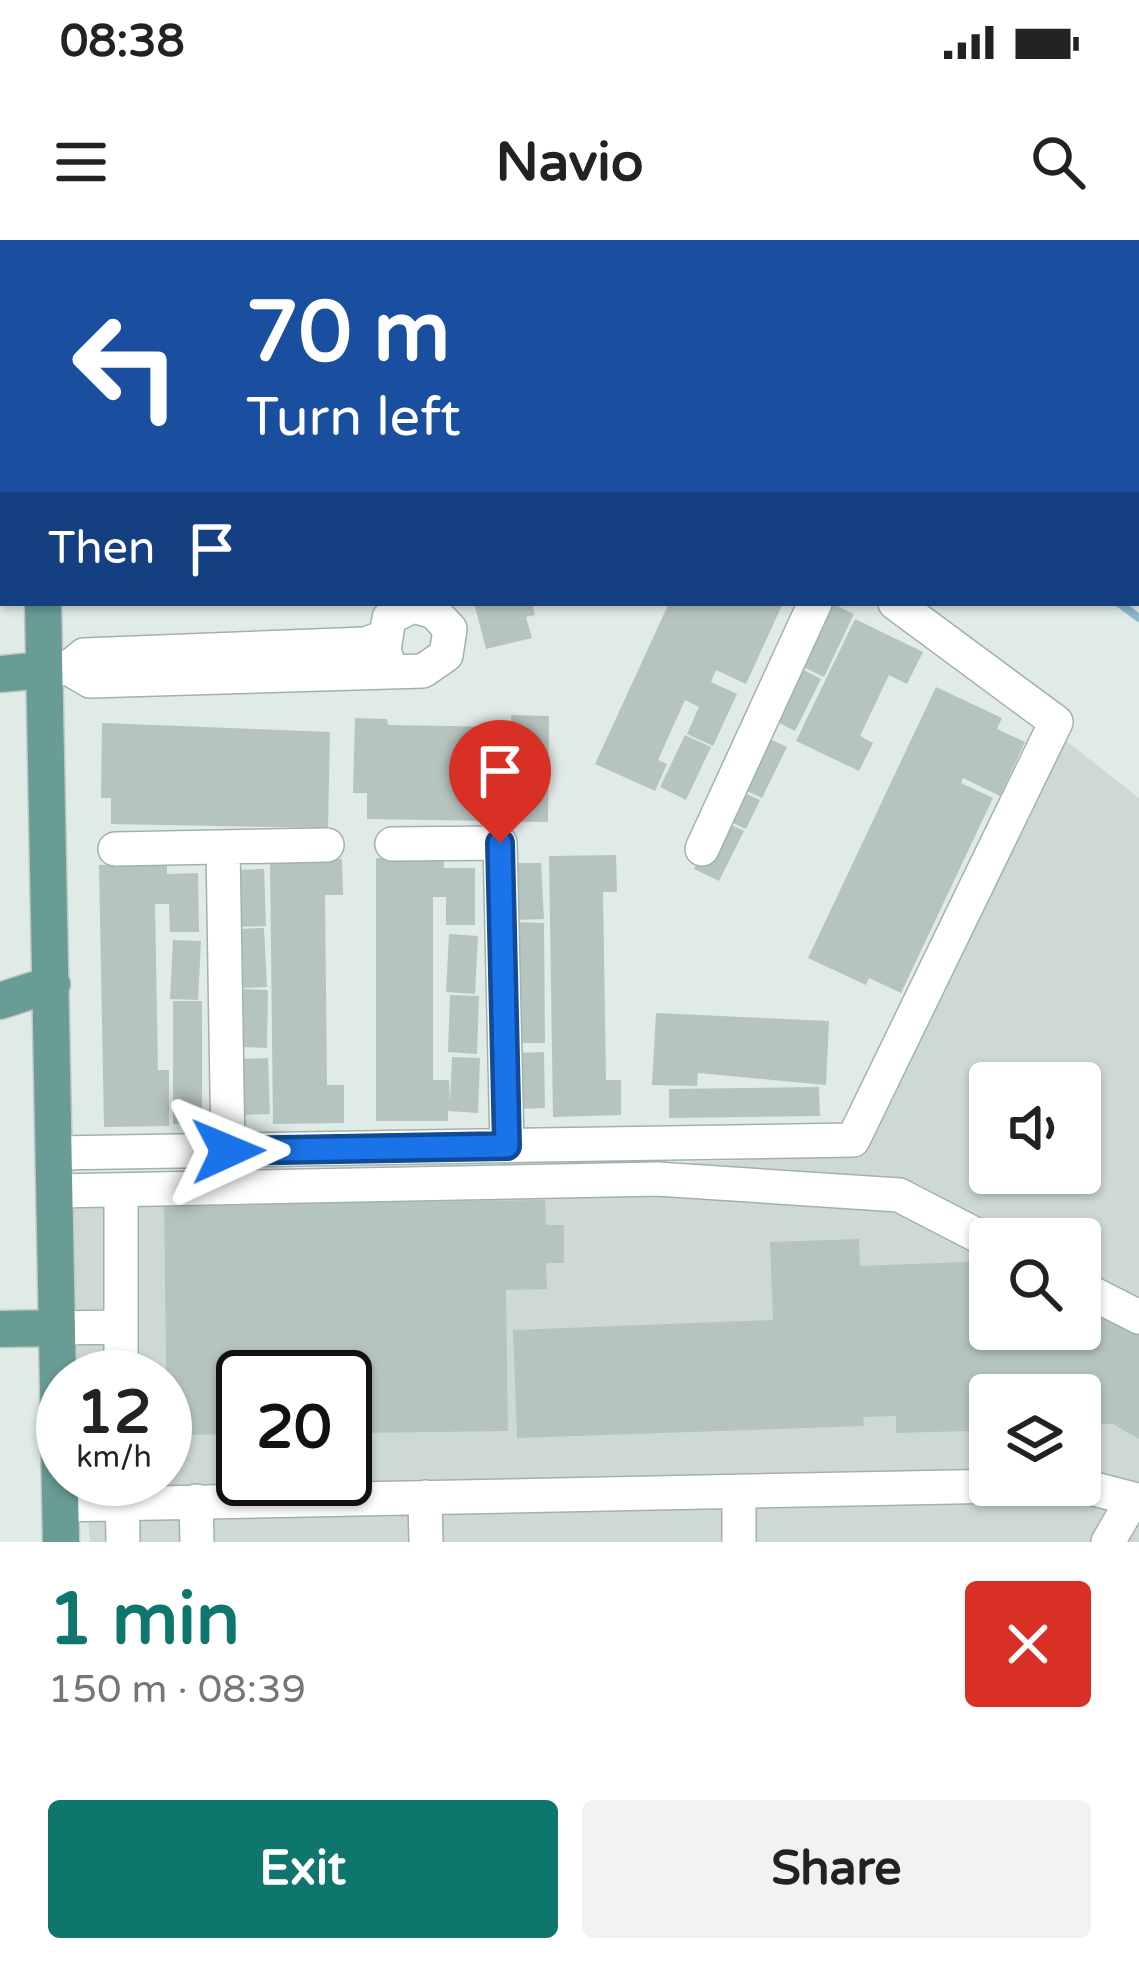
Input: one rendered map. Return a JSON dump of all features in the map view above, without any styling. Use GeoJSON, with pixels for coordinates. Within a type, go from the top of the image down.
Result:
{"type":"FeatureCollection","features":[{"type":"Feature","properties":{"kind":"main road"},"geometry":{"type":"LineString","coordinates":[[44,606],[56,669],[52,984],[56,1350]]}},
{"type":"Feature","properties":{"kind":"main road"},"geometry":{"type":"LineString","coordinates":[[0,674],[56,669]]}},
{"type":"Feature","properties":{"kind":"main road"},"geometry":{"type":"LineString","coordinates":[[0,1001],[52,984]]}},
{"type":"Feature","properties":{"kind":"main road"},"geometry":{"type":"LineString","coordinates":[[0,1329],[56,1328]]}},
{"type":"Feature","properties":{"kind":"main road"},"geometry":{"type":"LineString","coordinates":[[60,1506],[61,1542]]}},
{"type":"Feature","properties":{"kind":"lane"},"geometry":{"type":"LineString","coordinates":[[702,849],[814,606]]}},
{"type":"Feature","properties":{"kind":"lane"},"geometry":{"type":"LineString","coordinates":[[55,1153],[853,1140],[1056,722],[899,606]]}},
{"type":"Feature","properties":{"kind":"lane"},"geometry":{"type":"LineString","coordinates":[[56,669],[90,681],[387,652]]}},
{"type":"Feature","properties":{"kind":"lane"},"geometry":{"type":"LineString","coordinates":[[392,844],[500,843],[507,1146]]}},
{"type":"Feature","properties":{"kind":"lane"},"geometry":{"type":"LineString","coordinates":[[115,849],[327,845]]}},
{"type":"Feature","properties":{"kind":"lane"},"geometry":{"type":"LineString","coordinates":[[223,848],[228,1151]]}},
{"type":"Feature","properties":{"kind":"lane"},"geometry":{"type":"LineString","coordinates":[[56,1191],[658,1179],[899,1195],[969,1231]]}},
{"type":"Feature","properties":{"kind":"lane"},"geometry":{"type":"LineString","coordinates":[[121,1190],[121,1350]]}},
{"type":"Feature","properties":{"kind":"lane"},"geometry":{"type":"LineString","coordinates":[[1101,1298],[1139,1317]]}},
{"type":"Feature","properties":{"kind":"lane"},"geometry":{"type":"LineString","coordinates":[[56,1328],[121,1327]]}},
{"type":"Feature","properties":{"kind":"lane"},"geometry":{"type":"LineString","coordinates":[[192,1500],[969,1487]]}},
{"type":"Feature","properties":{"kind":"lane"},"geometry":{"type":"LineString","coordinates":[[739,1542],[740,1491]]}},
{"type":"Feature","properties":{"kind":"lane"},"geometry":{"type":"LineString","coordinates":[[1101,1491],[1136,1500],[1108,1542]]}},
{"type":"Feature","properties":{"kind":"lane"},"geometry":{"type":"LineString","coordinates":[[425,1497],[426,1542]]}},
{"type":"Feature","properties":{"kind":"lane"},"geometry":{"type":"LineString","coordinates":[[196,1501],[197,1542]]}},
{"type":"Feature","properties":{"kind":"lane"},"geometry":{"type":"LineString","coordinates":[[122,1506],[123,1542]]}},
{"type":"Feature","properties":{"kind":"shaded area"},"geometry":{"type":"Polygon","coordinates":[[[1065,740],[1139,798],[1139,1542],[90,1542],[87,1506],[192,1506],[192,1350],[75,1350],[63,1195],[858,1154],[1065,740]]]}},
{"type":"Feature","properties":{"kind":"building"},"geometry":{"type":"Polygon","coordinates":[[[475,606],[533,606],[535,615],[526,617],[532,638],[486,649],[475,606]]]}},
{"type":"Feature","properties":{"kind":"building"},"geometry":{"type":"Polygon","coordinates":[[[668,606],[782,606],[746,684],[716,670],[711,682],[737,694],[713,746],[687,734],[699,707],[685,700],[658,760],[667,764],[655,791],[595,764],[668,606]]]}},
{"type":"Feature","properties":{"kind":"building"},"geometry":{"type":"Polygon","coordinates":[[[829,606],[854,614],[824,677],[799,665],[829,606]]]}},
{"type":"Feature","properties":{"kind":"building"},"geometry":{"type":"Polygon","coordinates":[[[855,619],[923,652],[907,684],[889,675],[860,736],[873,743],[859,771],[796,741],[855,619]]]}},
{"type":"Feature","properties":{"kind":"building"},"geometry":{"type":"Polygon","coordinates":[[[796,666],[821,679],[795,731],[770,718],[796,666]]]}},
{"type":"Feature","properties":{"kind":"building"},"geometry":{"type":"Polygon","coordinates":[[[936,687],[1002,718],[997,729],[1025,742],[1000,796],[963,778],[961,783],[993,798],[901,993],[869,978],[866,985],[808,958],[936,687]]]}},
{"type":"Feature","properties":{"kind":"building"},"geometry":{"type":"Polygon","coordinates":[[[511,715],[549,716],[548,822],[367,819],[367,793],[353,793],[355,718],[387,719],[388,725],[511,727],[511,715]]]}},
{"type":"Feature","properties":{"kind":"building"},"geometry":{"type":"Polygon","coordinates":[[[102,723],[330,732],[328,828],[111,824],[111,798],[101,798],[102,723]]]}},
{"type":"Feature","properties":{"kind":"building"},"geometry":{"type":"Polygon","coordinates":[[[685,735],[711,747],[686,800],[660,787],[685,735]]]}},
{"type":"Feature","properties":{"kind":"building"},"geometry":{"type":"Polygon","coordinates":[[[761,735],[787,747],[762,798],[736,786],[761,735]]]}},
{"type":"Feature","properties":{"kind":"building"},"geometry":{"type":"Polygon","coordinates":[[[734,788],[760,800],[746,829],[720,817],[734,788]]]}},
{"type":"Feature","properties":{"kind":"building"},"geometry":{"type":"Polygon","coordinates":[[[719,819],[744,831],[719,881],[694,869],[719,819]]]}},
{"type":"Feature","properties":{"kind":"building"},"geometry":{"type":"Polygon","coordinates":[[[616,855],[617,892],[603,892],[606,1080],[621,1080],[621,1115],[553,1117],[549,856],[616,855]]]}},
{"type":"Feature","properties":{"kind":"building"},"geometry":{"type":"Polygon","coordinates":[[[376,858],[444,858],[444,868],[475,868],[475,925],[446,925],[446,897],[433,897],[433,1080],[449,1080],[450,1102],[452,1057],[480,1058],[478,1113],[448,1111],[448,1121],[376,1121],[376,858]]]}},
{"type":"Feature","properties":{"kind":"building"},"geometry":{"type":"Polygon","coordinates":[[[342,859],[343,895],[325,895],[327,1085],[344,1085],[344,1123],[273,1124],[270,860],[342,859]]]}},
{"type":"Feature","properties":{"kind":"building"},"geometry":{"type":"Polygon","coordinates":[[[167,863],[167,874],[198,873],[199,932],[170,932],[169,904],[155,904],[158,1070],[169,1070],[169,1126],[104,1127],[99,865],[167,863]]]}},
{"type":"Feature","properties":{"kind":"building"},"geometry":{"type":"Polygon","coordinates":[[[513,863],[541,863],[544,919],[515,920],[513,863]]]}},
{"type":"Feature","properties":{"kind":"building"},"geometry":{"type":"Polygon","coordinates":[[[264,869],[266,926],[238,927],[236,870],[264,869]]]}},
{"type":"Feature","properties":{"kind":"building"},"geometry":{"type":"Polygon","coordinates":[[[516,922],[544,923],[545,1043],[517,1043],[516,922]]]}},
{"type":"Feature","properties":{"kind":"building"},"geometry":{"type":"Polygon","coordinates":[[[264,928],[267,987],[239,988],[236,929],[264,928]]]}},
{"type":"Feature","properties":{"kind":"building"},"geometry":{"type":"Polygon","coordinates":[[[449,934],[478,936],[475,994],[446,992],[449,934]]]}},
{"type":"Feature","properties":{"kind":"building"},"geometry":{"type":"Polygon","coordinates":[[[173,940],[201,941],[198,1000],[170,999],[173,940]]]}},
{"type":"Feature","properties":{"kind":"building"},"geometry":{"type":"Polygon","coordinates":[[[240,989],[268,990],[267,1048],[239,1047],[240,989]]]}},
{"type":"Feature","properties":{"kind":"building"},"geometry":{"type":"Polygon","coordinates":[[[450,995],[479,996],[477,1054],[448,1052],[450,995]]]}},
{"type":"Feature","properties":{"kind":"building"},"geometry":{"type":"Polygon","coordinates":[[[173,1001],[202,1001],[202,1124],[173,1124],[173,1001]]]}},
{"type":"Feature","properties":{"kind":"building"},"geometry":{"type":"Polygon","coordinates":[[[656,1013],[829,1021],[826,1085],[698,1073],[697,1086],[652,1085],[656,1013]]]}},
{"type":"Feature","properties":{"kind":"building"},"geometry":{"type":"Polygon","coordinates":[[[544,1052],[545,1108],[518,1109],[517,1053],[544,1052]]]}},
{"type":"Feature","properties":{"kind":"building"},"geometry":{"type":"Polygon","coordinates":[[[268,1058],[270,1114],[242,1115],[239,1059],[268,1058]]]}},
{"type":"Feature","properties":{"kind":"building"},"geometry":{"type":"Polygon","coordinates":[[[819,1087],[820,1116],[669,1118],[669,1089],[819,1087]]]}},
{"type":"Feature","properties":{"kind":"building"},"geometry":{"type":"Polygon","coordinates":[[[545,1200],[546,1225],[564,1225],[564,1263],[546,1263],[547,1289],[506,1290],[508,1431],[372,1433],[372,1350],[216,1350],[216,1434],[192,1435],[192,1350],[166,1350],[164,1205],[545,1200]]]}},
{"type":"Feature","properties":{"kind":"building"},"geometry":{"type":"Polygon","coordinates":[[[859,1239],[860,1266],[969,1262],[969,1350],[1101,1350],[1101,1313],[1114,1313],[1139,1327],[1139,1439],[1113,1424],[1101,1424],[1101,1374],[969,1374],[969,1431],[896,1433],[896,1416],[863,1417],[864,1426],[517,1438],[513,1330],[773,1320],[770,1242],[859,1239]]]}},
{"type":"Feature","properties":{"kind":"waterway"},"geometry":{"type":"LineString","coordinates":[[1123,606],[1139,618]]}},
{"type":"Feature","properties":{"kind":"route"},"geometry":{"type":"LineString","coordinates":[[228,1151],[507,1146],[500,843]]}}]}
